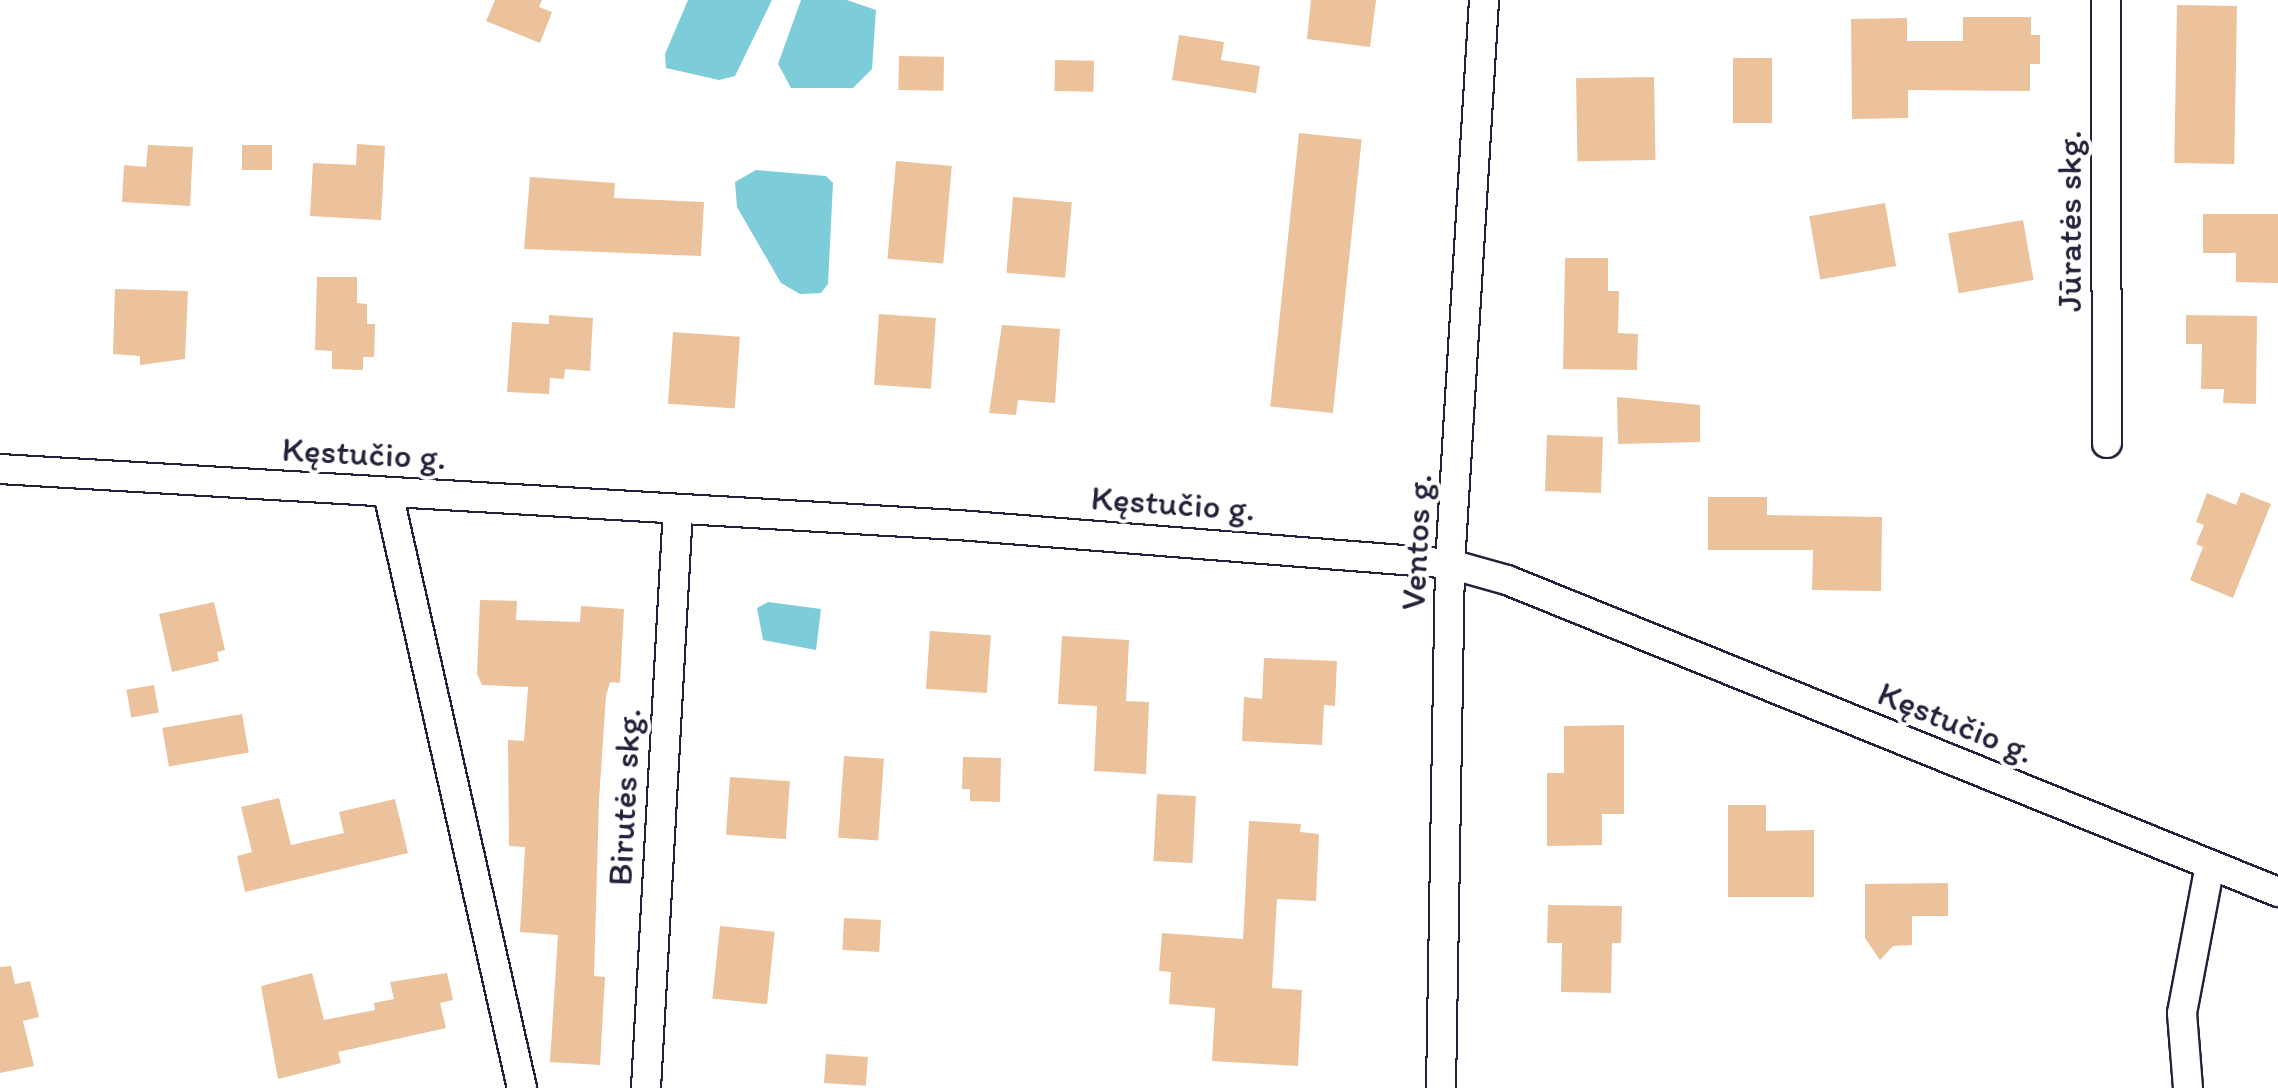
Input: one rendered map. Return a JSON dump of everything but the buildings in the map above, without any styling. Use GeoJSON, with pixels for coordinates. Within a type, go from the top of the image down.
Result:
{"type":"FeatureCollection","features":[{"type":"Feature","properties":{"kind":"street","name":"Ventos g."},"geometry":{"type":"LineString","coordinates":[[1441,1088],[1450,564],[1484,0]]}},
{"type":"Feature","properties":{"kind":"street","name":"Jūratės skg."},"geometry":{"type":"LineString","coordinates":[[2106,0],[2107,443]]}},
{"type":"Feature","properties":{"kind":"street","name":"Kęstučio g."},"geometry":{"type":"LineString","coordinates":[[0,469],[678,509],[1450,564],[1506,580],[2278,892]]}},
{"type":"Feature","properties":{"kind":"street"},"geometry":{"type":"LineString","coordinates":[[388,492],[522,1088]]}},
{"type":"Feature","properties":{"kind":"street","name":"Birutės skg."},"geometry":{"type":"LineString","coordinates":[[646,1088],[678,509]]}},
{"type":"Feature","properties":{"kind":"street"},"geometry":{"type":"LineString","coordinates":[[2188,1088],[2182,1013],[2210,864]]}},
{"type":"Feature","properties":{"kind":"water"},"geometry":{"type":"Polygon","coordinates":[[[688,0],[772,0],[735,76],[719,80],[666,68],[665,54],[688,0]]]}},
{"type":"Feature","properties":{"kind":"water"},"geometry":{"type":"Polygon","coordinates":[[[801,0],[847,0],[876,10],[872,69],[853,88],[791,88],[778,64],[801,0]]]}},
{"type":"Feature","properties":{"kind":"water"},"geometry":{"type":"Polygon","coordinates":[[[756,170],[826,176],[833,183],[828,284],[821,293],[800,294],[781,283],[737,207],[735,182],[756,170]]]}},
{"type":"Feature","properties":{"kind":"water"},"geometry":{"type":"Polygon","coordinates":[[[768,602],[821,609],[816,650],[763,640],[757,608],[768,602]]]}}]}
